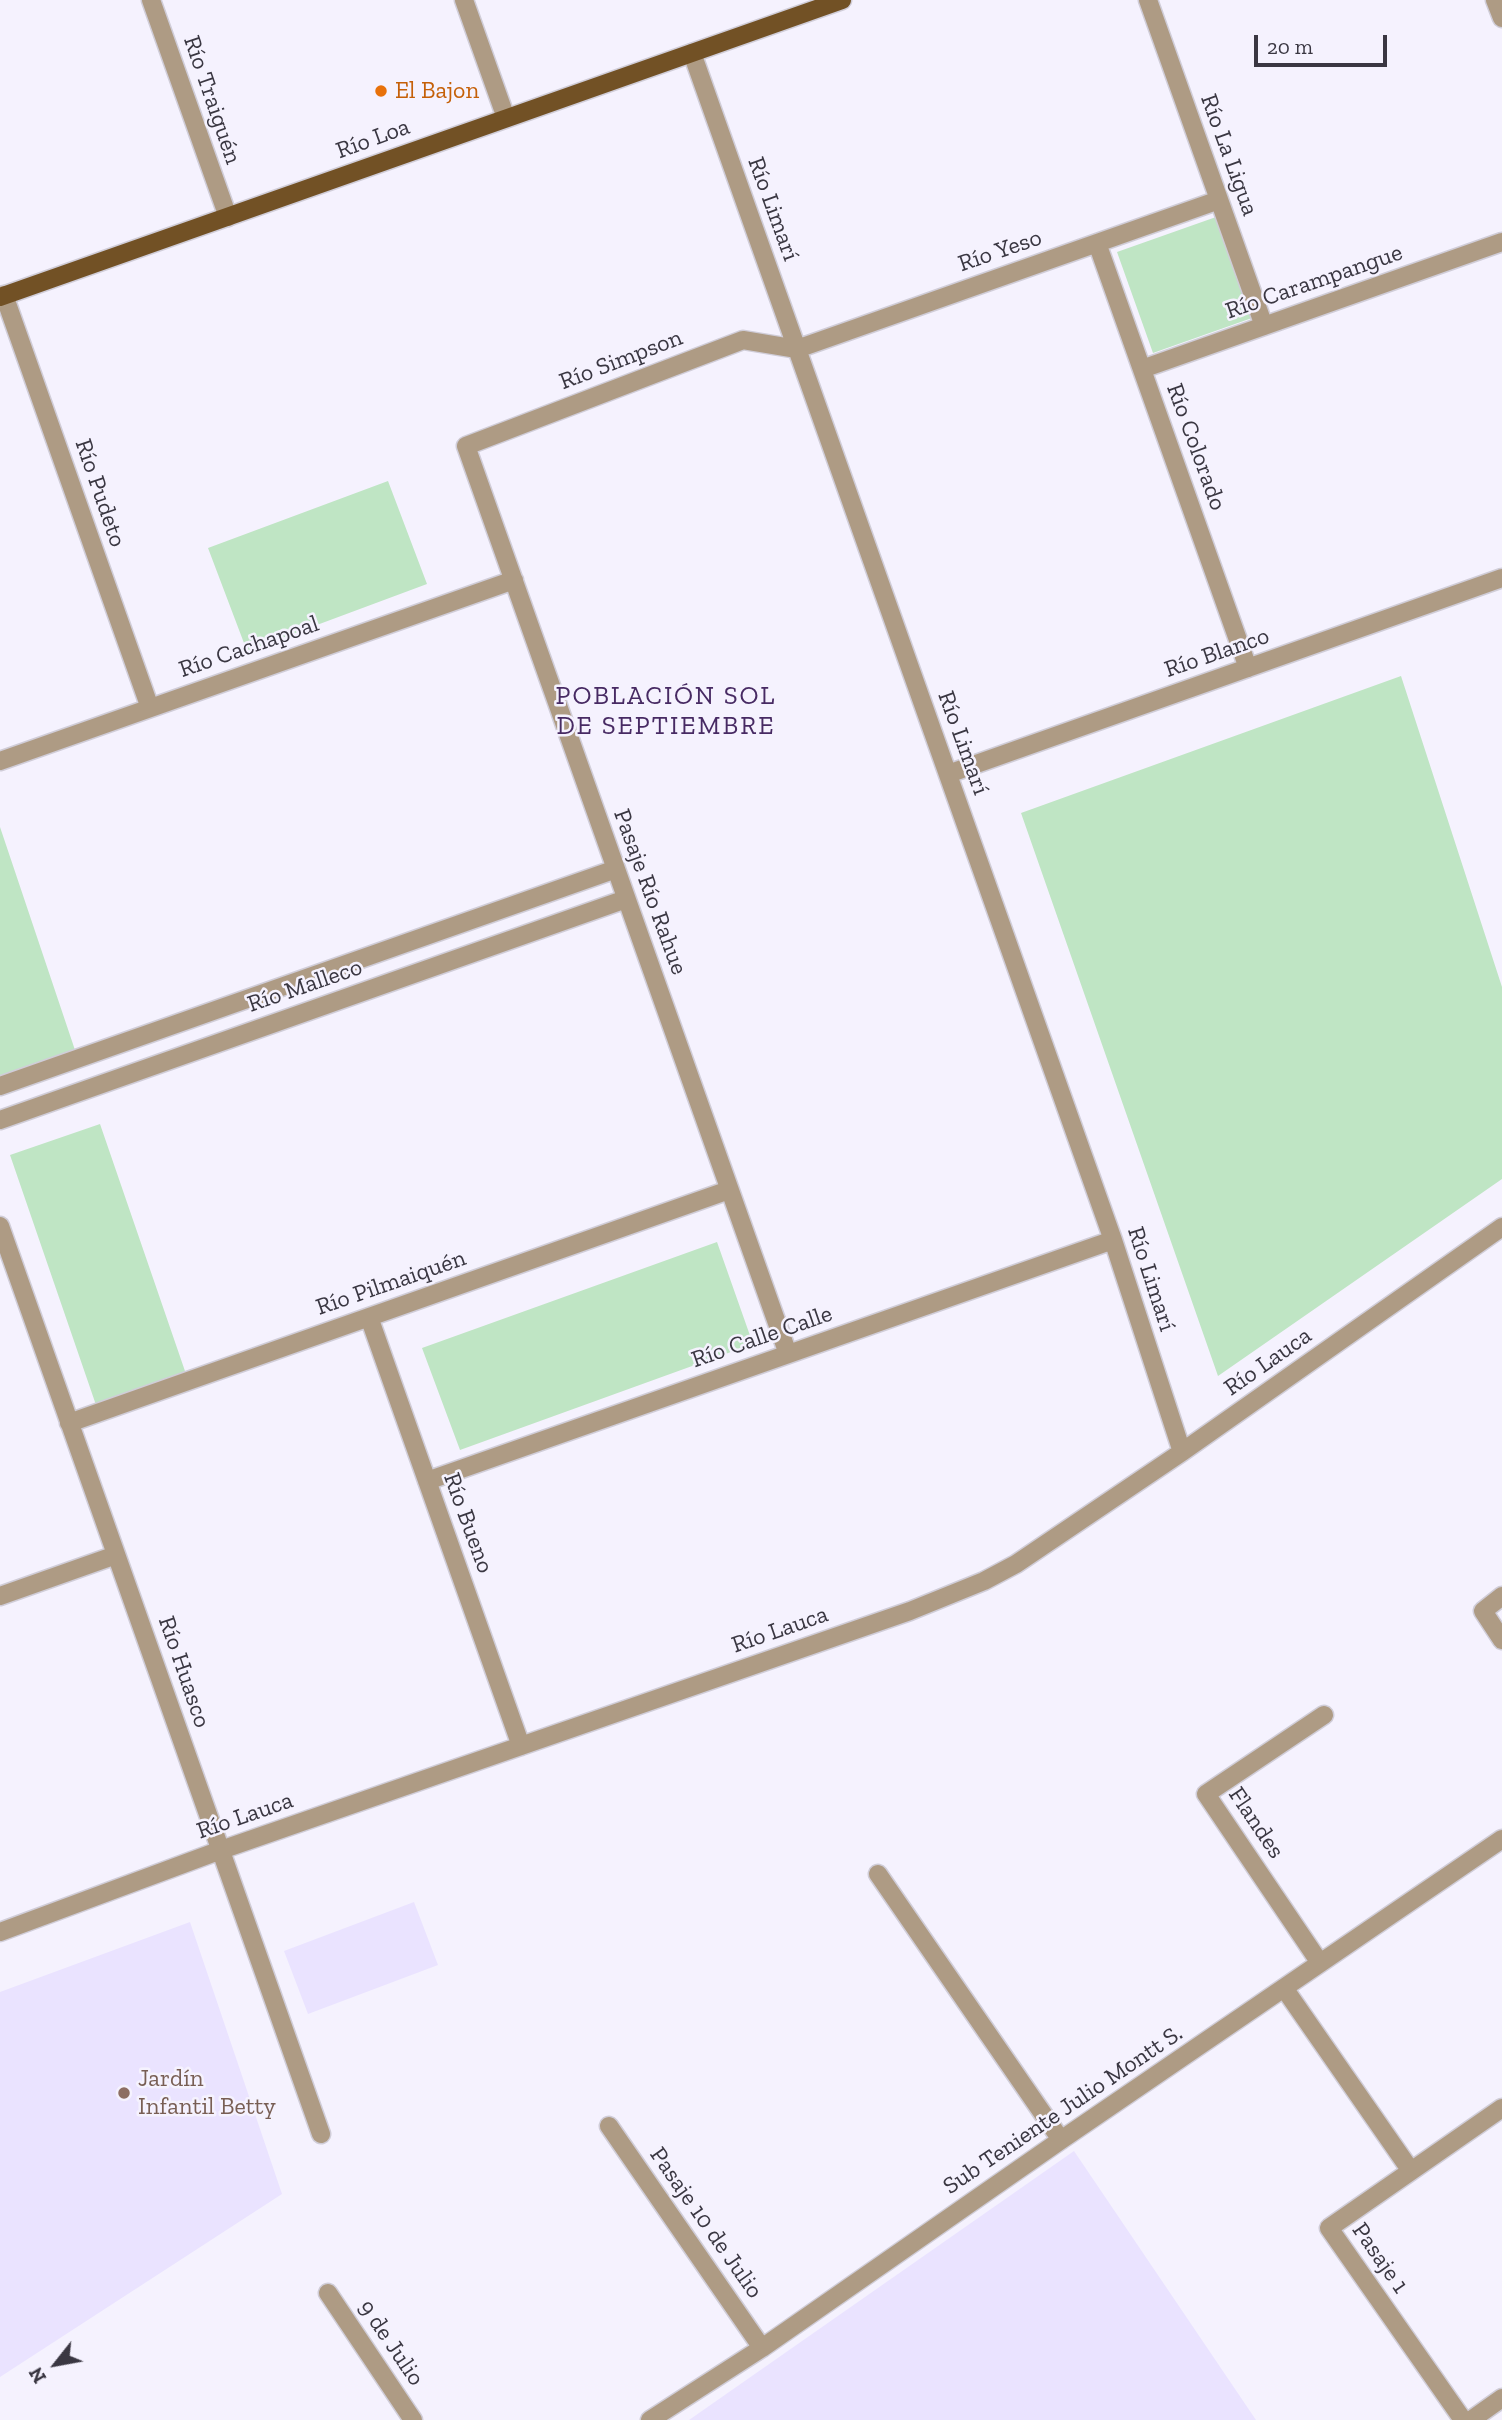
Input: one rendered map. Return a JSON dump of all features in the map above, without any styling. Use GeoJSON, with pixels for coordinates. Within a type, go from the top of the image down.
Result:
{"type":"FeatureCollection","features":[{"type":"Feature","properties":{"kind":"main road","name":"Río Loa"},"geometry":{"type":"LineString","coordinates":[[2,296],[834,1]]}},
{"type":"Feature","properties":{"kind":"street","name":"Río Traiguén"},"geometry":{"type":"LineString","coordinates":[[151,0],[228,217]]}},
{"type":"Feature","properties":{"kind":"street"},"geometry":{"type":"LineString","coordinates":[[464,0],[506,118]]}},
{"type":"Feature","properties":{"kind":"street","name":"Río La Ligua"},"geometry":{"type":"LineString","coordinates":[[1148,0],[1264,326]]}},
{"type":"Feature","properties":{"kind":"street"},"geometry":{"type":"LineString","coordinates":[[1496,0],[1502,18]]}},
{"type":"Feature","properties":{"kind":"street","name":"Río Limarí"},"geometry":{"type":"LineString","coordinates":[[692,53],[1112,1240],[1182,1452]]}},
{"type":"Feature","properties":{"kind":"street","name":"Río Yeso"},"geometry":{"type":"LineString","coordinates":[[797,349],[1219,200]]}},
{"type":"Feature","properties":{"kind":"street","name":"Río Carampangue"},"geometry":{"type":"LineString","coordinates":[[1142,369],[1502,242]]}},
{"type":"Feature","properties":{"kind":"street","name":"Río Colorado"},"geometry":{"type":"LineString","coordinates":[[1097,243],[1248,668]]}},
{"type":"Feature","properties":{"kind":"street","name":"Río Pudeto"},"geometry":{"type":"LineString","coordinates":[[2,296],[150,708]]}},
{"type":"Feature","properties":{"kind":"street","name":"Río Simpson"},"geometry":{"type":"LineString","coordinates":[[466,446],[743,340],[797,349]]}},
{"type":"Feature","properties":{"kind":"street","name":"Pasaje Río Rahue"},"geometry":{"type":"LineString","coordinates":[[466,446],[788,1354]]}},
{"type":"Feature","properties":{"kind":"street","name":"Río Blanco"},"geometry":{"type":"LineString","coordinates":[[948,774],[1502,578]]}},
{"type":"Feature","properties":{"kind":"street","name":"Río Cachapoal"},"geometry":{"type":"LineString","coordinates":[[0,761],[513,580]]}},
{"type":"Feature","properties":{"kind":"street","name":"Río Malleco"},"geometry":{"type":"LineString","coordinates":[[0,1086],[615,869]]}},
{"type":"Feature","properties":{"kind":"street","name":"Río Malleco"},"geometry":{"type":"LineString","coordinates":[[0,1120],[626,899]]}},
{"type":"Feature","properties":{"kind":"street","name":"Río Pilmaiquén"},"geometry":{"type":"LineString","coordinates":[[69,1423],[729,1190]]}},
{"type":"Feature","properties":{"kind":"street","name":"Río Huasco"},"geometry":{"type":"LineString","coordinates":[[0,1226],[321,2134]]}},
{"type":"Feature","properties":{"kind":"street","name":"Río Lauca"},"geometry":{"type":"LineString","coordinates":[[0,1932],[221,1850],[972,1587],[1016,1564],[1182,1452],[1502,1227]]}},
{"type":"Feature","properties":{"kind":"street","name":"Río Calle Calle"},"geometry":{"type":"LineString","coordinates":[[427,1481],[1112,1240]]}},
{"type":"Feature","properties":{"kind":"street","name":"Río Bueno"},"geometry":{"type":"LineString","coordinates":[[369,1317],[521,1746]]}},
{"type":"Feature","properties":{"kind":"street"},"geometry":{"type":"LineString","coordinates":[[0,1596],[116,1555]]}},
{"type":"Feature","properties":{"kind":"street"},"geometry":{"type":"LineString","coordinates":[[1502,1596],[1483,1611],[1502,1640]]}},
{"type":"Feature","properties":{"kind":"street","name":"Flandes"},"geometry":{"type":"LineString","coordinates":[[1320,1963],[1206,1794],[1324,1715]]}},
{"type":"Feature","properties":{"kind":"street","name":"Sub Teniente Julio Montt S."},"geometry":{"type":"LineString","coordinates":[[650,2420],[762,2348],[1502,1839]]}},
{"type":"Feature","properties":{"kind":"street"},"geometry":{"type":"LineString","coordinates":[[878,1874],[1061,2140]]}},
{"type":"Feature","properties":{"kind":"street"},"geometry":{"type":"LineString","coordinates":[[1284,1988],[1411,2171]]}},
{"type":"Feature","properties":{"kind":"street","name":"Pasaje 1"},"geometry":{"type":"LineString","coordinates":[[1463,2420],[1329,2228],[1502,2108]]}},
{"type":"Feature","properties":{"kind":"street","name":"Pasaje 10 de Julio"},"geometry":{"type":"LineString","coordinates":[[609,2126],[762,2348]]}},
{"type":"Feature","properties":{"kind":"street","name":"9 de Julio"},"geometry":{"type":"LineString","coordinates":[[328,2293],[413,2420]]}},
{"type":"Feature","properties":{"kind":"street"},"geometry":{"type":"LineString","coordinates":[[1471,2420],[1502,2398]]}},
{"type":"Feature","properties":{"kind":"shaded area","name":"Jardín Infantil Betty"},"geometry":{"type":"Polygon","coordinates":[[[414,1902],[438,1965],[308,2014],[284,1951],[414,1902]]]}},
{"type":"Feature","properties":{"kind":"shaded area","name":"Jardín Infantil Betty"},"geometry":{"type":"Polygon","coordinates":[[[190,1922],[282,2194],[0,2377],[0,1992],[190,1922]]]}},
{"type":"Feature","properties":{"kind":"shaded area"},"geometry":{"type":"Polygon","coordinates":[[[1074,2151],[1256,2420],[689,2420],[1074,2151]]]}},
{"type":"Feature","properties":{"kind":"green space"},"geometry":{"type":"Polygon","coordinates":[[[1216,217],[1252,318],[1153,353],[1117,252],[1216,217]]]}},
{"type":"Feature","properties":{"kind":"green space"},"geometry":{"type":"Polygon","coordinates":[[[388,481],[427,584],[247,651],[208,548],[388,481]]]}},
{"type":"Feature","properties":{"kind":"green space"},"geometry":{"type":"Polygon","coordinates":[[[1401,676],[1502,987],[1502,1179],[1218,1376],[1021,813],[1401,676]]]}},
{"type":"Feature","properties":{"kind":"green space"},"geometry":{"type":"Polygon","coordinates":[[[0,827],[78,1059],[0,1085],[0,827]]]}},
{"type":"Feature","properties":{"kind":"green space"},"geometry":{"type":"Polygon","coordinates":[[[100,1124],[186,1374],[96,1405],[10,1155],[100,1124]]]}},
{"type":"Feature","properties":{"kind":"green space"},"geometry":{"type":"Polygon","coordinates":[[[717,1242],[753,1344],[460,1450],[422,1348],[717,1242]]]}},
{"type":"Feature","properties":{"kind":"place","name":"El Bajon"},"geometry":{"type":"Point","coordinates":[381,91]}},
{"type":"Feature","properties":{"kind":"place","name":"Jardín Infantil Betty"},"geometry":{"type":"Point","coordinates":[124,2093]}},
{"type":"Feature","properties":{"kind":"district","name":"POBLACIÓN SOL DE SEPTIEMBRE"},"geometry":{"type":"Point","coordinates":[666,712]}}]}
